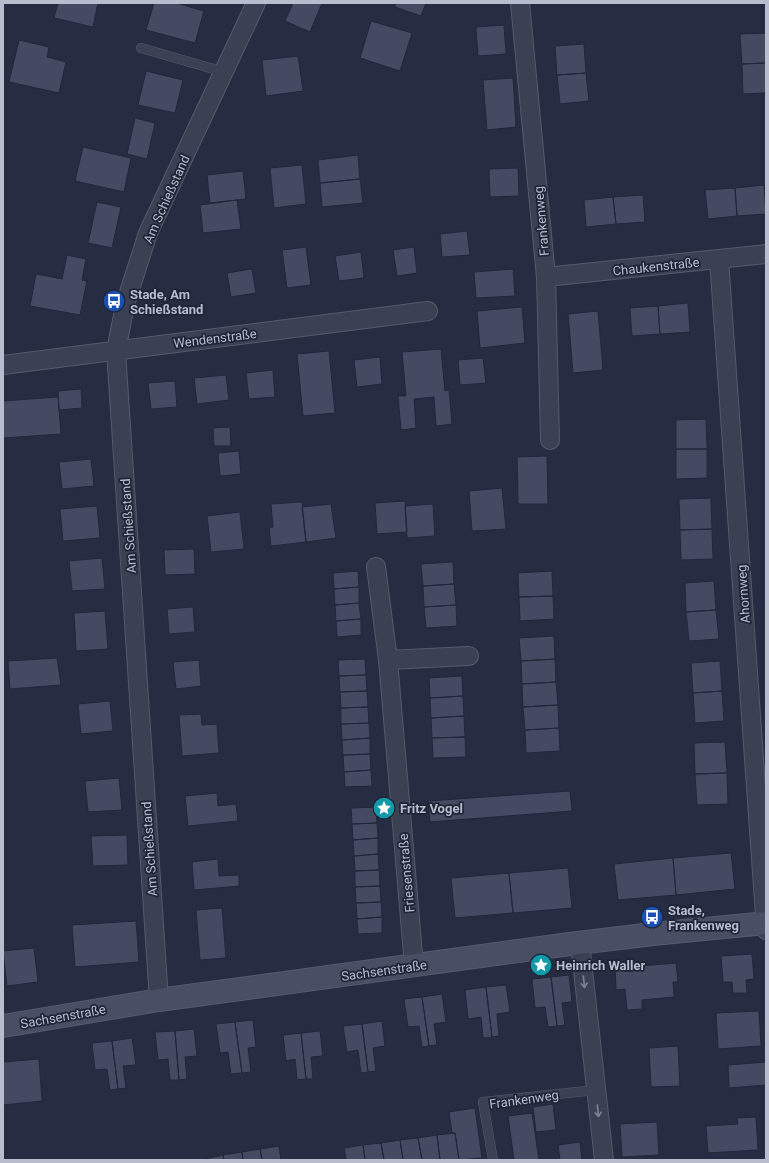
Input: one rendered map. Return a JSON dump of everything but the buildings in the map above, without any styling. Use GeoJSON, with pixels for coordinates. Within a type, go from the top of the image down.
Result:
{"type":"FeatureCollection","features":[{"type":"Feature","properties":{"kind":"street","name":"Am Schießstand"},"geometry":{"type":"LineString","coordinates":[[159,1000],[116,351],[125,305],[148,233],[256,3]]}},
{"type":"Feature","properties":{"kind":"street","name":"Frankenweg"},"geometry":{"type":"LineString","coordinates":[[520,3],[546,277],[550,440]]}},
{"type":"Feature","properties":{"kind":"street","name":"Chaukenstraße"},"geometry":{"type":"LineString","coordinates":[[546,277],[766,254]]}},
{"type":"Feature","properties":{"kind":"street","name":"Ahornweg"},"geometry":{"type":"LineString","coordinates":[[719,259],[766,926]]}},
{"type":"Feature","properties":{"kind":"street","name":"Wendenstraße"},"geometry":{"type":"LineString","coordinates":[[3,366],[428,310]]}},
{"type":"Feature","properties":{"kind":"street","name":"Friesenstraße"},"geometry":{"type":"LineString","coordinates":[[376,567],[388,660],[414,966]]}},
{"type":"Feature","properties":{"kind":"street"},"geometry":{"type":"LineString","coordinates":[[388,660],[469,656]]}},
{"type":"Feature","properties":{"kind":"street","name":"Sachsenstraße"},"geometry":{"type":"LineString","coordinates":[[3,1026],[159,1000],[580,943],[653,934],[766,926]]}},
{"type":"Feature","properties":{"kind":"street"},"geometry":{"type":"LineString","coordinates":[[580,943],[604,1160]]}},
{"type":"Feature","properties":{"kind":"lane"},"geometry":{"type":"LineString","coordinates":[[141,48],[224,72]]}},
{"type":"Feature","properties":{"kind":"lane","name":"Frankenweg"},"geometry":{"type":"LineString","coordinates":[[492,1160],[483,1102],[596,1090]]}},
{"type":"Feature","properties":{"kind":"place","name":"Stade, Am Schießstand"},"geometry":{"type":"Point","coordinates":[114,301]}},
{"type":"Feature","properties":{"kind":"place","name":"Fritz Vogel"},"geometry":{"type":"Point","coordinates":[384,808]}},
{"type":"Feature","properties":{"kind":"place","name":"Stade, Frankenweg"},"geometry":{"type":"Point","coordinates":[652,917]}},
{"type":"Feature","properties":{"kind":"place","name":"Heinrich Waller"},"geometry":{"type":"Point","coordinates":[541,965]}}]}
